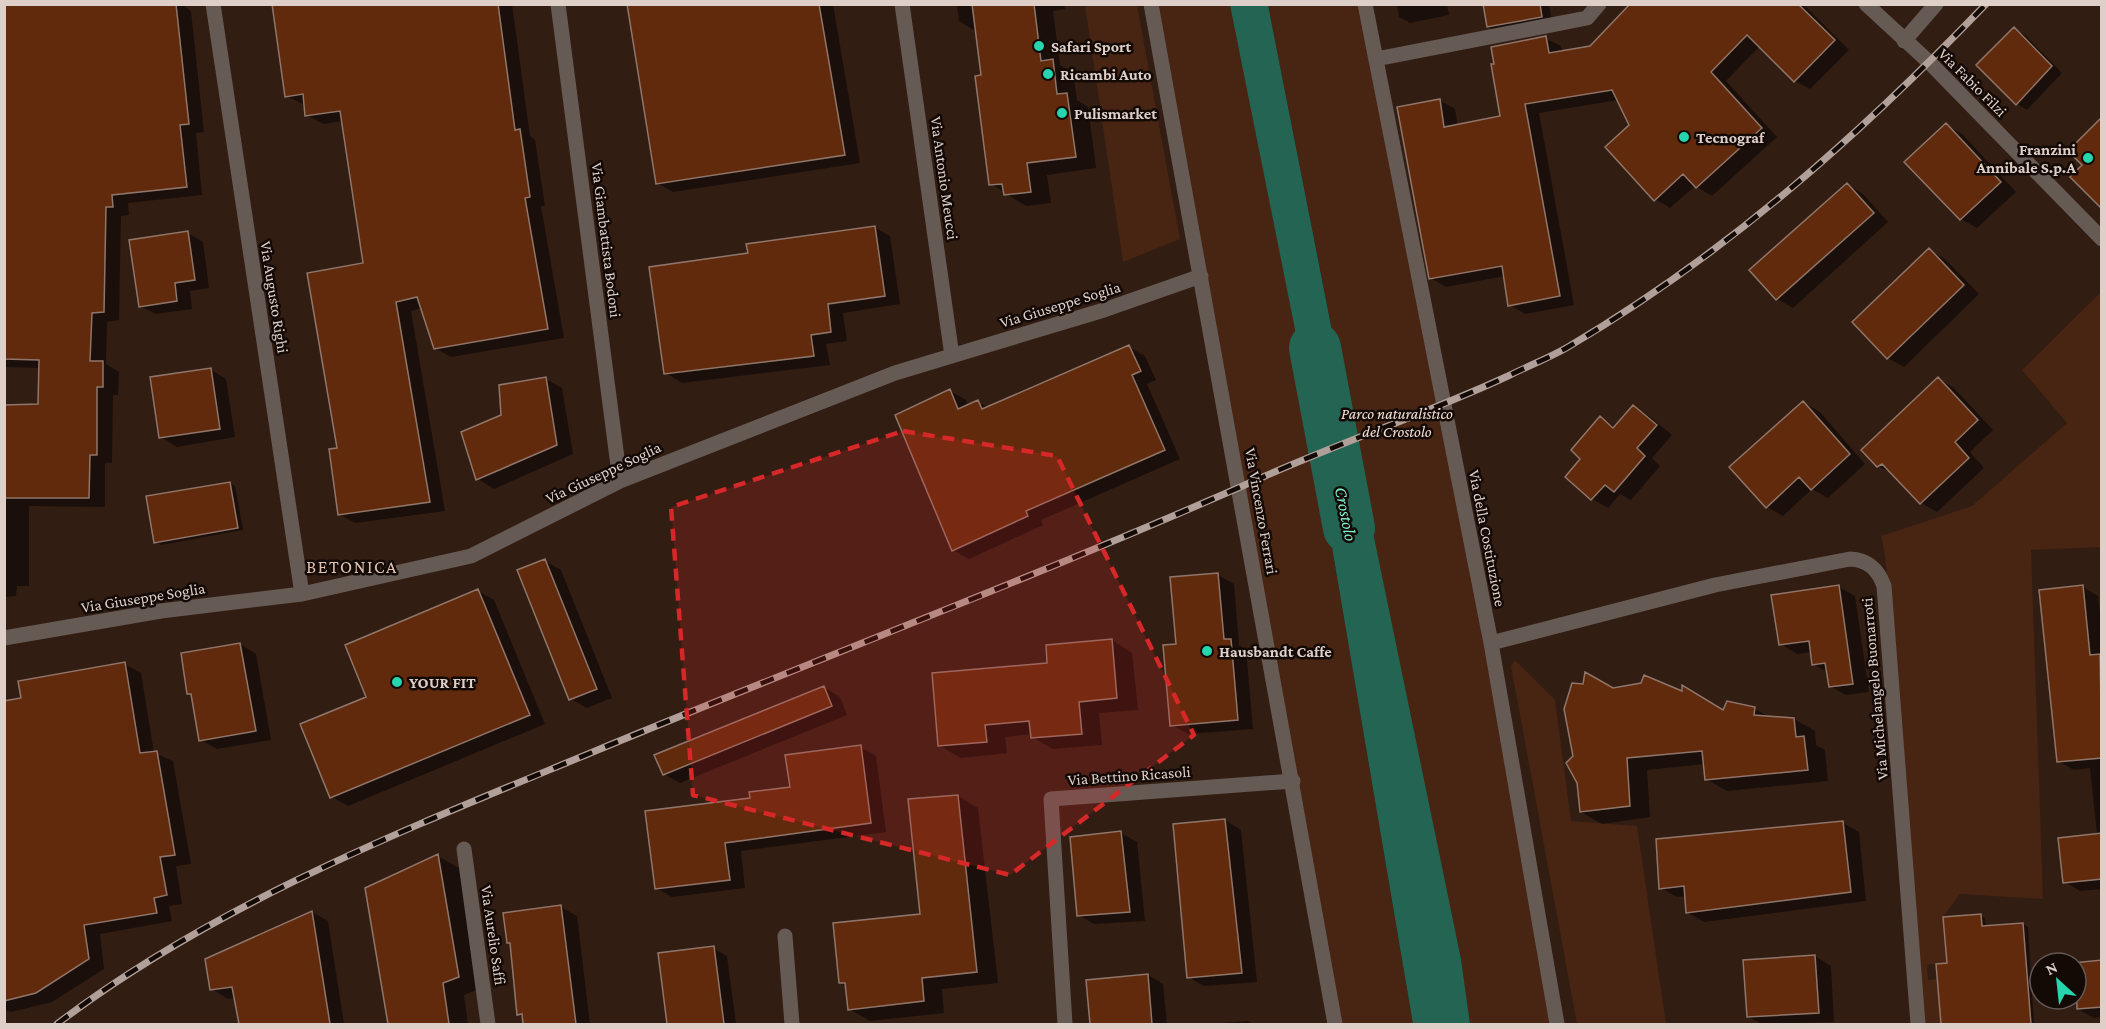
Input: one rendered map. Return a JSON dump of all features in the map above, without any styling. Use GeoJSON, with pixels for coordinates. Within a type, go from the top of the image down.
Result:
{"type":"FeatureCollection","features":[{"type":"Feature","properties":{"kind":"street","name":"Via Augusto Righi"},"geometry":{"type":"LineString","coordinates":[[213,4],[302,594]]}},
{"type":"Feature","properties":{"kind":"street","name":"Via Giambattista Bodoni"},"geometry":{"type":"LineString","coordinates":[[558,4],[620,481]]}},
{"type":"Feature","properties":{"kind":"street","name":"Via Antonio Meucci"},"geometry":{"type":"LineString","coordinates":[[902,4],[952,356]]}},
{"type":"Feature","properties":{"kind":"street","name":"Via Vincenzo Ferrari"},"geometry":{"type":"LineString","coordinates":[[1151,4],[1293,781],[1335,1024]]}},
{"type":"Feature","properties":{"kind":"street","name":"Via della Costituzione"},"geometry":{"type":"LineString","coordinates":[[1365,4],[1491,643],[1557,1024]]}},
{"type":"Feature","properties":{"kind":"street"},"geometry":{"type":"LineString","coordinates":[[1376,59],[1587,18],[1599,4]]}},
{"type":"Feature","properties":{"kind":"street","name":"Via Fabio Filzi"},"geometry":{"type":"LineString","coordinates":[[1866,4],[1930,63],[2102,239]]}},
{"type":"Feature","properties":{"kind":"street"},"geometry":{"type":"LineString","coordinates":[[1904,41],[1936,4]]}},
{"type":"Feature","properties":{"kind":"street","name":"Via Giuseppe Soglia"},"geometry":{"type":"LineString","coordinates":[[4,638],[161,611],[302,594],[471,556],[620,481],[895,373],[1104,310],[1201,276]]}},
{"type":"Feature","properties":{"kind":"street","name":"Via Michelangelo Buonarroti"},"geometry":{"type":"LineString","coordinates":[[1491,643],[1715,585],[1850,559],[1871,565],[1879,574],[1884,586],[1918,1024]]}},
{"type":"Feature","properties":{"kind":"street","name":"Via Bettino Ricasoli"},"geometry":{"type":"LineString","coordinates":[[1065,1024],[1051,799],[1293,781]]}},
{"type":"Feature","properties":{"kind":"street","name":"Via Aurelio Saffi"},"geometry":{"type":"LineString","coordinates":[[464,849],[488,1024]]}},
{"type":"Feature","properties":{"kind":"street"},"geometry":{"type":"LineString","coordinates":[[785,936],[792,1024]]}},
{"type":"Feature","properties":{"kind":"highlighted area"},"geometry":{"type":"Polygon","coordinates":[[[903,431],[1057,456],[1194,735],[1010,875],[693,795],[671,507],[903,431]]]}},
{"type":"Feature","properties":{"kind":"green space"},"geometry":{"type":"Polygon","coordinates":[[[1085,5],[1137,5],[1180,239],[1123,262],[1085,5]]]}},
{"type":"Feature","properties":{"kind":"green space","name":"Parco naturalistico del Crostolo"},"geometry":{"type":"Polygon","coordinates":[[[1151,5],[1230,5],[1315,424],[1348,411],[1268,5],[1365,5],[1565,1024],[1470,1024],[1461,959],[1419,764],[1318,466],[1413,1024],[1335,1024],[1151,5]]]}},
{"type":"Feature","properties":{"kind":"green space"},"geometry":{"type":"Polygon","coordinates":[[[2101,292],[2101,547],[2031,550],[2043,899],[1960,894],[1943,917],[1947,963],[1927,965],[1928,980],[1938,979],[1941,1024],[1925,1024],[1885,555],[1881,536],[1972,506],[2067,423],[2022,370],[2101,292]]]}},
{"type":"Feature","properties":{"kind":"green space"},"geometry":{"type":"Polygon","coordinates":[[[1515,660],[1555,700],[1571,821],[1637,826],[1666,1024],[1577,1024],[1511,666],[1515,660]]]}},
{"type":"Feature","properties":{"kind":"water"},"geometry":{"type":"Polygon","coordinates":[[[1230,5],[1268,5],[1348,412],[1314,424],[1230,5]]]}},
{"type":"Feature","properties":{"kind":"water"},"geometry":{"type":"Polygon","coordinates":[[[1356,450],[1461,959],[1470,1024],[1413,1024],[1318,465],[1356,450]]]}},
{"type":"Feature","properties":{"kind":"building"},"geometry":{"type":"Polygon","coordinates":[[[4,4],[176,4],[189,124],[180,125],[187,187],[112,195],[113,207],[106,207],[104,312],[92,313],[90,361],[103,361],[103,387],[97,387],[97,455],[90,455],[89,498],[4,498],[4,405],[38,404],[39,360],[4,359],[4,4]]]}},
{"type":"Feature","properties":{"kind":"building"},"geometry":{"type":"Polygon","coordinates":[[[272,4],[498,4],[515,130],[520,129],[530,197],[525,198],[548,329],[434,349],[417,297],[396,302],[430,502],[338,515],[329,449],[337,448],[307,273],[363,263],[340,111],[305,116],[303,94],[285,97],[272,4]]]}},
{"type":"Feature","properties":{"kind":"building"},"geometry":{"type":"Polygon","coordinates":[[[627,4],[819,4],[845,155],[656,184],[627,4]]]}},
{"type":"Feature","properties":{"kind":"building"},"geometry":{"type":"Polygon","coordinates":[[[972,4],[1034,4],[1041,61],[1053,59],[1057,94],[1067,93],[1076,157],[1027,163],[1031,192],[1004,195],[1002,184],[989,185],[975,76],[981,75],[972,4]]]}},
{"type":"Feature","properties":{"kind":"building"},"geometry":{"type":"Polygon","coordinates":[[[1483,4],[1540,4],[1542,17],[1487,27],[1483,4]]]}},
{"type":"Feature","properties":{"kind":"building"},"geometry":{"type":"Polygon","coordinates":[[[1630,4],[1798,4],[1835,40],[1794,82],[1747,35],[1711,72],[1762,128],[1696,188],[1683,174],[1654,201],[1605,147],[1629,125],[1612,90],[1525,104],[1560,296],[1508,306],[1502,266],[1429,279],[1397,107],[1440,99],[1444,127],[1500,116],[1491,64],[1494,64],[1491,47],[1546,36],[1549,53],[1590,46],[1630,4]]]}},
{"type":"Feature","properties":{"kind":"building"},"geometry":{"type":"Polygon","coordinates":[[[2014,27],[2052,66],[2016,105],[1976,65],[2014,27]]]}},
{"type":"Feature","properties":{"kind":"building","name":"Franzini Annibale S.p.A"},"geometry":{"type":"Polygon","coordinates":[[[2102,117],[2102,209],[2070,177],[2082,165],[2068,151],[2102,117]]]}},
{"type":"Feature","properties":{"kind":"building"},"geometry":{"type":"Polygon","coordinates":[[[1946,123],[2001,182],[1960,220],[1904,162],[1946,123]]]}},
{"type":"Feature","properties":{"kind":"building"},"geometry":{"type":"Polygon","coordinates":[[[1847,183],[1874,213],[1776,300],[1749,270],[1847,183]]]}},
{"type":"Feature","properties":{"kind":"building"},"geometry":{"type":"Polygon","coordinates":[[[875,226],[885,296],[828,304],[831,332],[811,335],[814,356],[664,374],[649,267],[748,253],[746,244],[875,226]]]}},
{"type":"Feature","properties":{"kind":"building"},"geometry":{"type":"Polygon","coordinates":[[[188,231],[195,280],[175,283],[177,301],[139,307],[129,240],[188,231]]]}},
{"type":"Feature","properties":{"kind":"building"},"geometry":{"type":"Polygon","coordinates":[[[1929,248],[1964,285],[1887,359],[1852,322],[1929,248]]]}},
{"type":"Feature","properties":{"kind":"building"},"geometry":{"type":"Polygon","coordinates":[[[1129,345],[1141,371],[1132,375],[1165,450],[1026,511],[1028,516],[952,551],[895,415],[950,389],[958,409],[978,400],[982,409],[1129,345]]]}},
{"type":"Feature","properties":{"kind":"building"},"geometry":{"type":"Polygon","coordinates":[[[211,368],[220,429],[159,438],[150,377],[211,368]]]}},
{"type":"Feature","properties":{"kind":"building"},"geometry":{"type":"Polygon","coordinates":[[[546,377],[557,445],[476,480],[461,432],[501,415],[499,385],[546,377]]]}},
{"type":"Feature","properties":{"kind":"building"},"geometry":{"type":"Polygon","coordinates":[[[1938,377],[1978,420],[1955,442],[1969,458],[1920,504],[1882,464],[1877,467],[1861,450],[1938,377]]]}},
{"type":"Feature","properties":{"kind":"building"},"geometry":{"type":"Polygon","coordinates":[[[1803,401],[1850,454],[1811,490],[1799,477],[1766,508],[1729,467],[1803,401]]]}},
{"type":"Feature","properties":{"kind":"building"},"geometry":{"type":"Polygon","coordinates":[[[1633,405],[1657,425],[1637,448],[1645,456],[1614,492],[1605,485],[1591,500],[1565,477],[1580,459],[1571,450],[1600,416],[1613,428],[1633,405]]]}},
{"type":"Feature","properties":{"kind":"building"},"geometry":{"type":"Polygon","coordinates":[[[230,482],[238,528],[154,543],[146,496],[230,482]]]}},
{"type":"Feature","properties":{"kind":"building"},"geometry":{"type":"Polygon","coordinates":[[[545,559],[597,689],[569,700],[517,570],[545,559]]]}},
{"type":"Feature","properties":{"kind":"building"},"geometry":{"type":"Polygon","coordinates":[[[1218,573],[1224,639],[1231,639],[1238,720],[1170,726],[1163,645],[1176,644],[1170,577],[1218,573]]]}},
{"type":"Feature","properties":{"kind":"building"},"geometry":{"type":"Polygon","coordinates":[[[1839,585],[1853,684],[1829,687],[1825,663],[1812,665],[1809,641],[1779,645],[1771,595],[1839,585]]]}},
{"type":"Feature","properties":{"kind":"building"},"geometry":{"type":"Polygon","coordinates":[[[2083,585],[2090,655],[2100,654],[2102,758],[2057,762],[2039,590],[2083,585]]]}},
{"type":"Feature","properties":{"kind":"building"},"geometry":{"type":"Polygon","coordinates":[[[478,589],[530,715],[330,798],[300,724],[366,697],[345,645],[478,589]]]}},
{"type":"Feature","properties":{"kind":"building"},"geometry":{"type":"Polygon","coordinates":[[[1112,639],[1117,698],[1079,702],[1082,734],[1031,738],[1029,721],[985,725],[987,742],[938,746],[932,673],[1047,663],[1046,645],[1112,639]]]}},
{"type":"Feature","properties":{"kind":"building"},"geometry":{"type":"Polygon","coordinates":[[[240,643],[256,731],[199,741],[191,694],[187,694],[181,653],[240,643]]]}},
{"type":"Feature","properties":{"kind":"building"},"geometry":{"type":"Polygon","coordinates":[[[125,662],[140,753],[157,751],[175,855],[160,857],[167,895],[154,898],[157,913],[84,925],[89,959],[36,993],[4,1001],[4,701],[21,698],[18,681],[125,662]]]}},
{"type":"Feature","properties":{"kind":"building"},"geometry":{"type":"Polygon","coordinates":[[[1585,672],[1613,688],[1641,683],[1644,675],[1682,691],[1682,685],[1723,710],[1727,701],[1755,707],[1754,715],[1794,718],[1796,737],[1804,736],[1808,770],[1705,780],[1702,751],[1627,758],[1630,806],[1580,812],[1577,783],[1566,763],[1573,756],[1564,709],[1572,683],[1583,684],[1585,672]]]}},
{"type":"Feature","properties":{"kind":"building"},"geometry":{"type":"Polygon","coordinates":[[[824,686],[832,706],[663,775],[654,755],[824,686]]]}},
{"type":"Feature","properties":{"kind":"building"},"geometry":{"type":"Polygon","coordinates":[[[861,745],[871,823],[725,843],[730,880],[655,889],[645,811],[750,798],[749,792],[790,787],[785,755],[861,745]]]}},
{"type":"Feature","properties":{"kind":"building"},"geometry":{"type":"Polygon","coordinates":[[[958,795],[977,972],[922,978],[924,1001],[848,1010],[845,983],[839,983],[833,923],[920,914],[908,799],[958,795]]]}},
{"type":"Feature","properties":{"kind":"building"},"geometry":{"type":"Polygon","coordinates":[[[1225,819],[1242,973],[1187,978],[1173,824],[1225,819]]]}},
{"type":"Feature","properties":{"kind":"building"},"geometry":{"type":"Polygon","coordinates":[[[1843,821],[1851,892],[1686,913],[1684,886],[1659,889],[1656,839],[1843,821]]]}},
{"type":"Feature","properties":{"kind":"building"},"geometry":{"type":"Polygon","coordinates":[[[1121,831],[1130,912],[1077,916],[1070,837],[1121,831]]]}},
{"type":"Feature","properties":{"kind":"building"},"geometry":{"type":"Polygon","coordinates":[[[2102,833],[2102,879],[2063,883],[2058,838],[2102,833]]]}},
{"type":"Feature","properties":{"kind":"building"},"geometry":{"type":"Polygon","coordinates":[[[438,854],[459,977],[443,983],[449,1024],[388,1024],[365,888],[438,854]]]}},
{"type":"Feature","properties":{"kind":"building"},"geometry":{"type":"Polygon","coordinates":[[[561,905],[576,1024],[523,1024],[522,1014],[517,1015],[510,943],[507,943],[503,913],[561,905]]]}},
{"type":"Feature","properties":{"kind":"building"},"geometry":{"type":"Polygon","coordinates":[[[312,911],[330,1024],[239,1024],[232,987],[210,990],[205,959],[312,911]]]}},
{"type":"Feature","properties":{"kind":"building"},"geometry":{"type":"Polygon","coordinates":[[[1981,914],[1982,926],[2023,923],[2028,1011],[2030,1011],[2031,1024],[1941,1024],[1936,964],[1947,963],[1943,917],[1981,914]]]}},
{"type":"Feature","properties":{"kind":"building"},"geometry":{"type":"Polygon","coordinates":[[[714,946],[724,1024],[667,1024],[658,953],[714,946]]]}},
{"type":"Feature","properties":{"kind":"building"},"geometry":{"type":"Polygon","coordinates":[[[1815,955],[1819,1013],[1747,1017],[1743,960],[1815,955]]]}},
{"type":"Feature","properties":{"kind":"building"},"geometry":{"type":"Polygon","coordinates":[[[2102,960],[2102,1007],[2088,1008],[2088,961],[2102,960]]]}},
{"type":"Feature","properties":{"kind":"building"},"geometry":{"type":"Polygon","coordinates":[[[1148,974],[1152,1024],[1090,1024],[1086,980],[1148,974]]]}},
{"type":"Feature","properties":{"kind":"waterway","name":"Crostolo"},"geometry":{"type":"LineString","coordinates":[[1315,348],[1349,528]]}},
{"type":"Feature","properties":{"kind":"railway"},"geometry":{"type":"LineString","coordinates":[[57,1024],[118,981],[181,941],[246,905],[381,841],[672,719],[1095,549],[1294,464],[1417,415],[1561,351],[1682,273],[1789,190],[1889,100],[1986,4]]}},
{"type":"Feature","properties":{"kind":"place","name":"Safari Sport"},"geometry":{"type":"Point","coordinates":[1039,46]}},
{"type":"Feature","properties":{"kind":"place","name":"Ricambi Auto"},"geometry":{"type":"Point","coordinates":[1048,74]}},
{"type":"Feature","properties":{"kind":"place","name":"Pulismarket"},"geometry":{"type":"Point","coordinates":[1062,113]}},
{"type":"Feature","properties":{"kind":"place","name":"Tecnograf"},"geometry":{"type":"Point","coordinates":[1684,137]}},
{"type":"Feature","properties":{"kind":"place","name":"Franzini Annibale S.p.A"},"geometry":{"type":"Point","coordinates":[2088,158]}},
{"type":"Feature","properties":{"kind":"place","name":"Hausbandt Caffe"},"geometry":{"type":"Point","coordinates":[1207,651]}},
{"type":"Feature","properties":{"kind":"place","name":"YOUR FIT"},"geometry":{"type":"Point","coordinates":[397,682]}},
{"type":"Feature","properties":{"kind":"district","name":"BETONICA"},"geometry":{"type":"Point","coordinates":[352,567]}}]}
